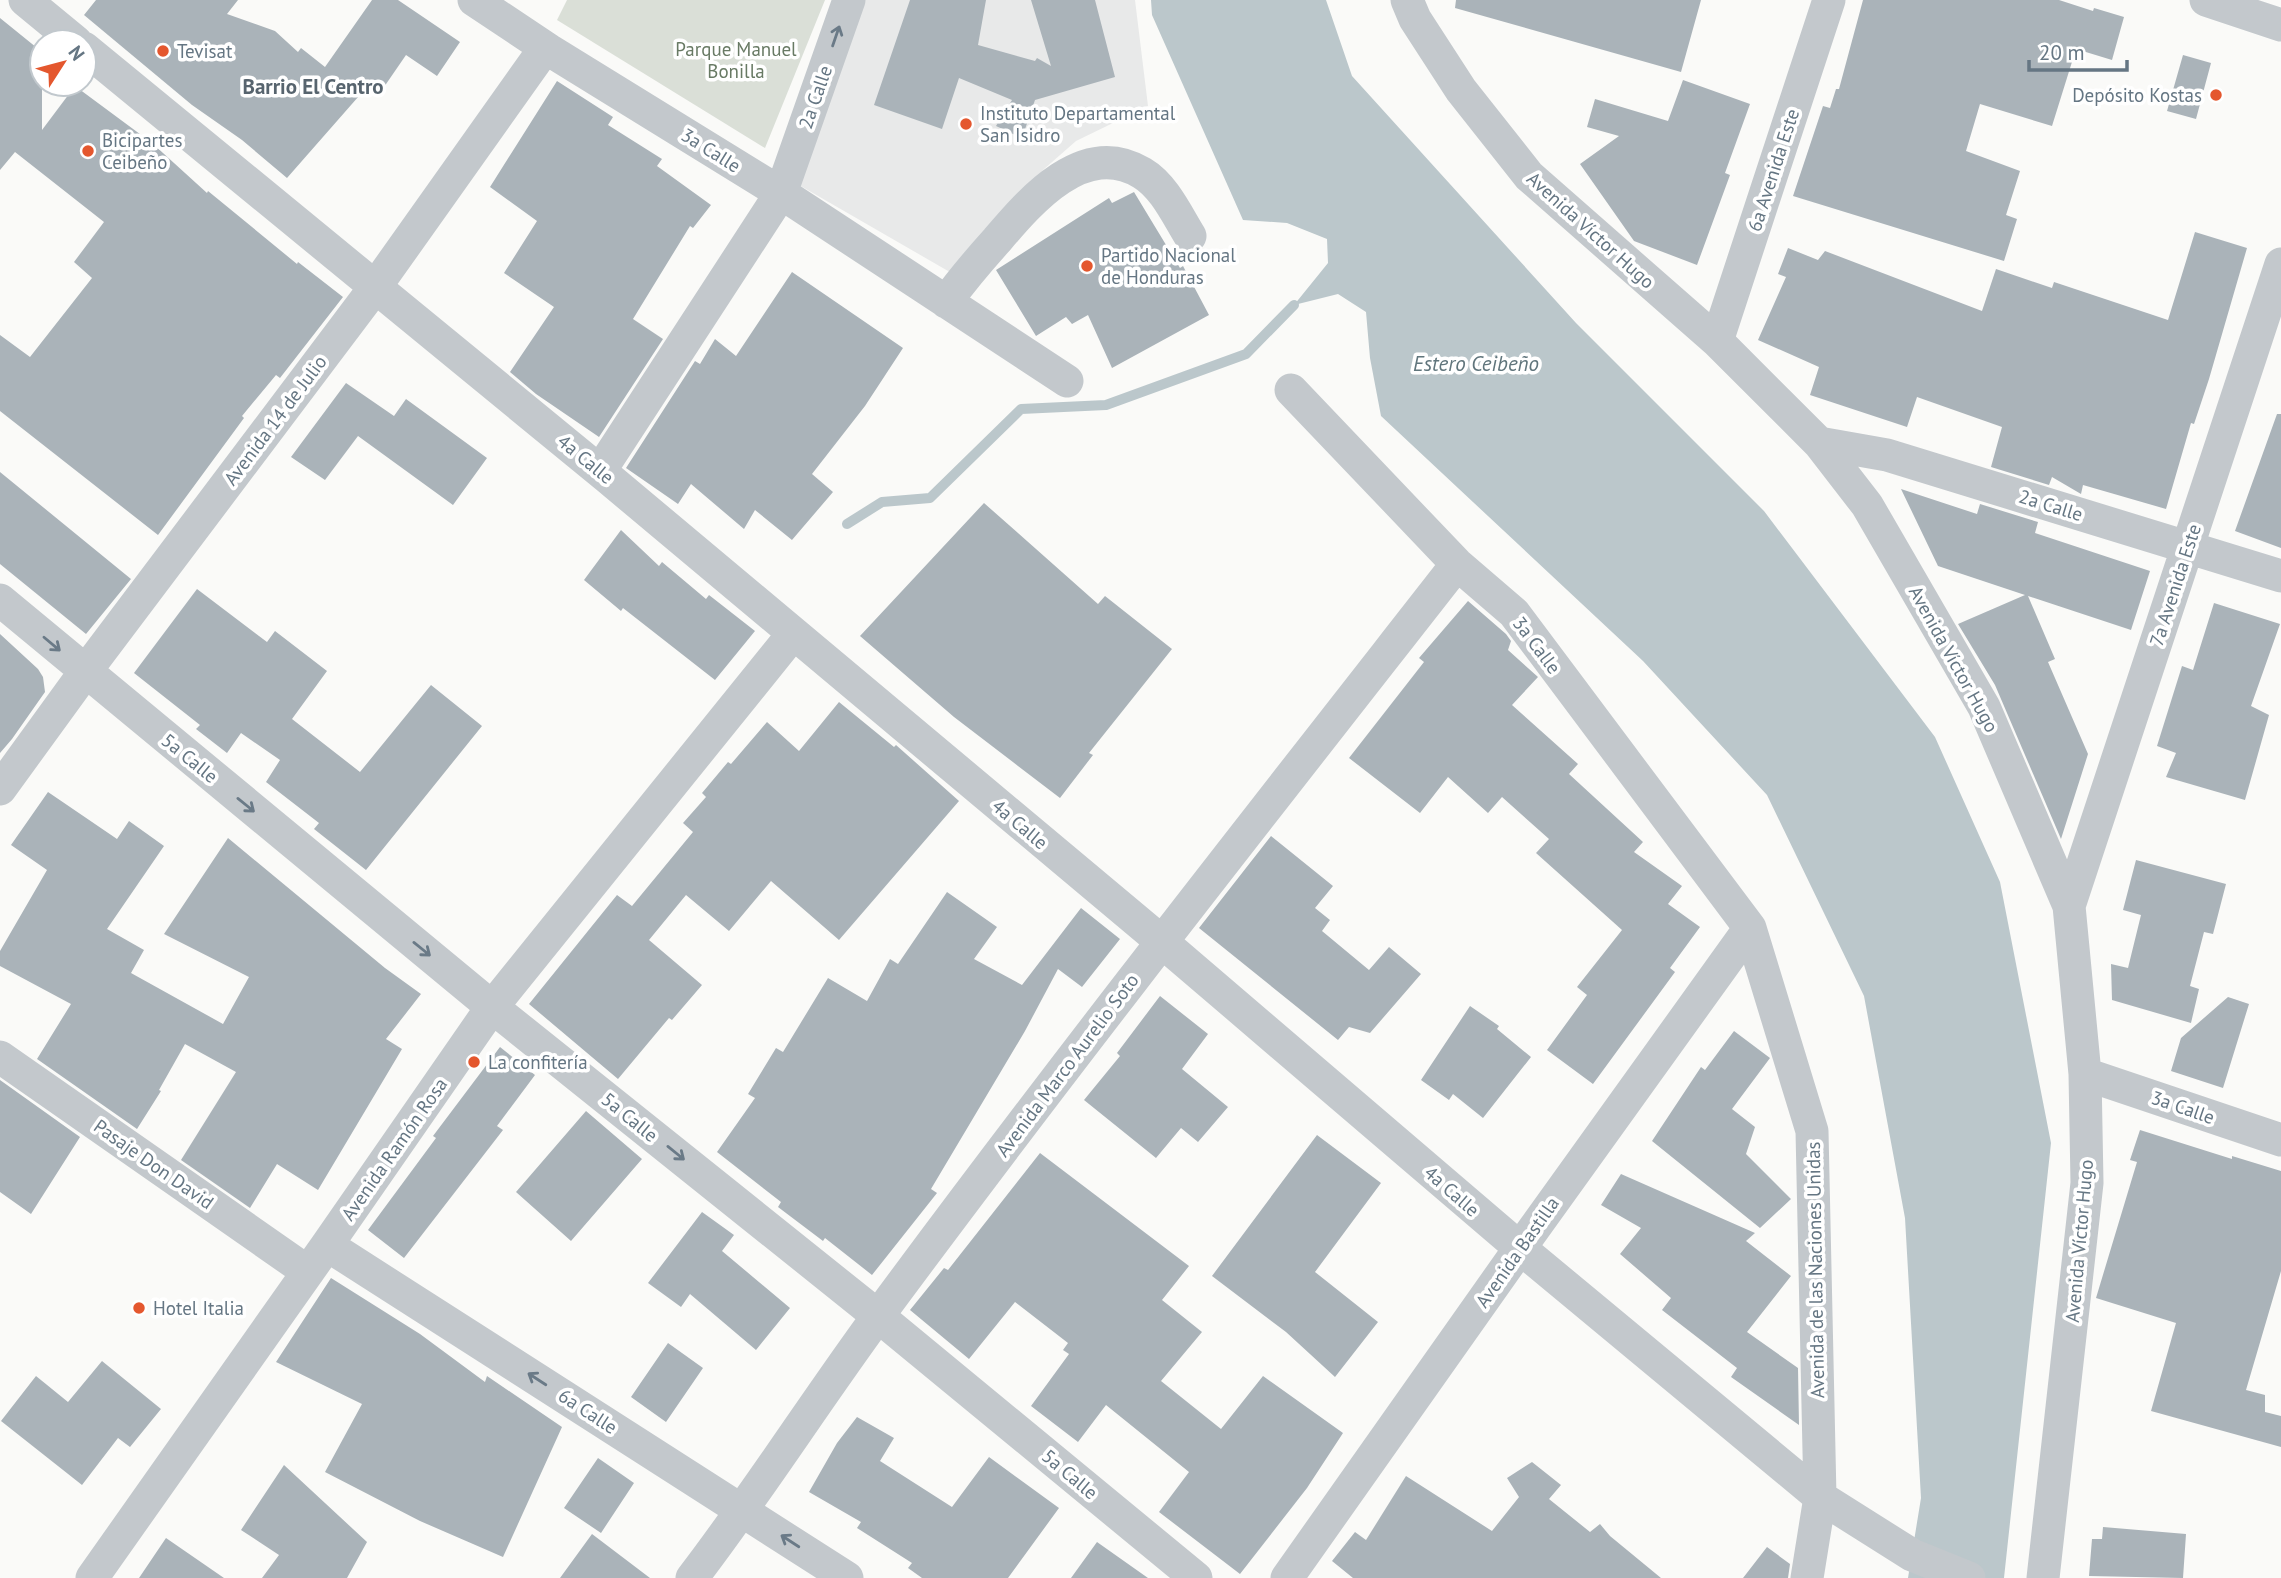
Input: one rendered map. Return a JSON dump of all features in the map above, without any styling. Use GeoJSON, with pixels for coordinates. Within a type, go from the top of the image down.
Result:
{"type":"FeatureCollection","features":[{"type":"Feature","properties":{"kind":"street"},"geometry":{"type":"LineString","coordinates":[[25,0],[59,28]]}},
{"type":"Feature","properties":{"kind":"street","name":"3a Calle"},"geometry":{"type":"LineString","coordinates":[[474,0],[511,10],[545,48],[781,193],[1067,381]]}},
{"type":"Feature","properties":{"kind":"street","name":"2a Calle"},"geometry":{"type":"LineString","coordinates":[[600,471],[781,193],[849,0]]}},
{"type":"Feature","properties":{"kind":"street","name":"Avenida Víctor Hugo"},"geometry":{"type":"LineString","coordinates":[[1408,0],[1415,19],[1461,90],[1529,176],[1717,341],[1819,443],[1867,505],[1984,707],[2069,906],[2085,1074],[2087,1184],[2043,1578]]}},
{"type":"Feature","properties":{"kind":"street","name":"6a Avenida Este"},"geometry":{"type":"LineString","coordinates":[[1717,341],[1829,0]]}},
{"type":"Feature","properties":{"kind":"street"},"geometry":{"type":"LineString","coordinates":[[2206,0],[2281,25]]}},
{"type":"Feature","properties":{"kind":"street","name":"Avenida 14 de Julio"},"geometry":{"type":"LineString","coordinates":[[0,789],[376,286],[545,48]]}},
{"type":"Feature","properties":{"kind":"street","name":"4a Calle"},"geometry":{"type":"LineString","coordinates":[[98,59],[600,471],[1161,942],[1520,1248],[1820,1497],[1912,1555],[1969,1578]]}},
{"type":"Feature","properties":{"kind":"street"},"geometry":{"type":"LineString","coordinates":[[946,302],[1025,207],[1057,179],[1089,164],[1114,163],[1143,173],[1166,196],[1190,236]]}},
{"type":"Feature","properties":{"kind":"street","name":"7a Avenida Este"},"geometry":{"type":"LineString","coordinates":[[2069,906],[2281,264]]}},
{"type":"Feature","properties":{"kind":"street","name":"3a Calle"},"geometry":{"type":"LineString","coordinates":[[1291,390],[1457,564],[1514,614],[1750,928]]}},
{"type":"Feature","properties":{"kind":"street","name":"2a Calle"},"geometry":{"type":"LineString","coordinates":[[1819,443],[1887,455],[2281,576]]}},
{"type":"Feature","properties":{"kind":"street","name":"Avenida Marco Aurelio Soto"},"geometry":{"type":"LineString","coordinates":[[692,1578],[744,1511],[878,1315],[1161,942],[1457,564]]}},
{"type":"Feature","properties":{"kind":"street","name":"5a Calle"},"geometry":{"type":"LineString","coordinates":[[0,600],[492,1007],[878,1315],[1196,1578]]}},
{"type":"Feature","properties":{"kind":"street","name":"Avenida Ramón Rosa"},"geometry":{"type":"LineString","coordinates":[[92,1578],[492,1007],[793,634]]}},
{"type":"Feature","properties":{"kind":"street","name":"Avenida Bastilla"},"geometry":{"type":"LineString","coordinates":[[1287,1578],[1750,928]]}},
{"type":"Feature","properties":{"kind":"street","name":"Avenida de las Naciones Unidas"},"geometry":{"type":"LineString","coordinates":[[1750,928],[1812,1131],[1820,1497],[1807,1578]]}},
{"type":"Feature","properties":{"kind":"street","name":"Pasaje Don David"},"geometry":{"type":"LineString","coordinates":[[0,1056],[308,1272]]}},
{"type":"Feature","properties":{"kind":"street","name":"3a Calle"},"geometry":{"type":"LineString","coordinates":[[2085,1074],[2281,1139]]}},
{"type":"Feature","properties":{"kind":"street","name":"6a Calle"},"geometry":{"type":"LineString","coordinates":[[327,1245],[847,1578]]}},
{"type":"Feature","properties":{"kind":"shaded area","name":"Instituto Departamental San Isidro"},"geometry":{"type":"Polygon","coordinates":[[[865,0],[1135,0],[1148,106],[1076,141],[1043,170],[955,275],[799,185],[865,0]]]}},
{"type":"Feature","properties":{"kind":"green space","name":"Parque Manuel Bonilla"},"geometry":{"type":"Polygon","coordinates":[[[567,0],[825,0],[765,148],[557,20],[567,0]]]}},
{"type":"Feature","properties":{"kind":"water","name":"Estero Ceibeño"},"geometry":{"type":"Polygon","coordinates":[[[1151,0],[1326,0],[1352,76],[1576,323],[1764,511],[1935,737],[2000,882],[2051,1143],[2004,1578],[1908,1578],[1921,1498],[1905,1218],[1864,996],[1767,795],[1643,661],[1381,416],[1370,358],[1366,312],[1338,294],[1294,305],[1328,263],[1327,239],[1287,223],[1243,220],[1152,15],[1151,0]]]}},
{"type":"Feature","properties":{"kind":"building"},"geometry":{"type":"Polygon","coordinates":[[[96,0],[238,0],[227,14],[275,31],[298,52],[301,48],[325,67],[372,0],[398,0],[460,42],[437,76],[406,55],[384,87],[373,80],[287,178],[242,140],[192,105],[84,15],[96,0]]]}},
{"type":"Feature","properties":{"kind":"building"},"geometry":{"type":"Polygon","coordinates":[[[910,0],[986,0],[978,45],[1035,61],[1037,58],[1051,66],[1031,0],[1095,0],[1115,77],[1035,100],[1022,138],[996,126],[1012,100],[959,78],[942,129],[874,105],[910,0]]]}},
{"type":"Feature","properties":{"kind":"building"},"geometry":{"type":"Polygon","coordinates":[[[1456,0],[1701,0],[1681,72],[1455,8],[1456,0]]]}},
{"type":"Feature","properties":{"kind":"building"},"geometry":{"type":"Polygon","coordinates":[[[1863,0],[2059,0],[2124,17],[2112,60],[2076,49],[2052,126],[1980,104],[1966,151],[2020,171],[2006,215],[2017,219],[2004,261],[1793,196],[1823,106],[1830,108],[1836,89],[1839,89],[1863,0]]]}},
{"type":"Feature","properties":{"kind":"building"},"geometry":{"type":"Polygon","coordinates":[[[0,18],[28,41],[28,98],[42,98],[42,130],[66,98],[91,98],[152,143],[207,193],[208,191],[297,264],[298,262],[343,297],[280,378],[276,375],[242,416],[244,418],[158,535],[0,411],[0,335],[30,357],[92,278],[74,262],[104,222],[15,152],[0,170],[0,18]]]}},
{"type":"Feature","properties":{"kind":"building"},"geometry":{"type":"Polygon","coordinates":[[[2183,55],[2211,63],[2196,119],[2167,111],[2183,55]]]}},
{"type":"Feature","properties":{"kind":"building"},"geometry":{"type":"Polygon","coordinates":[[[1683,80],[1750,104],[1725,173],[1730,175],[1697,265],[1634,241],[1580,164],[1619,136],[1587,127],[1595,99],[1668,121],[1683,80]]]}},
{"type":"Feature","properties":{"kind":"building"},"geometry":{"type":"Polygon","coordinates":[[[557,81],[613,117],[608,125],[662,159],[657,166],[711,205],[693,228],[690,226],[633,319],[663,339],[599,437],[536,394],[510,372],[554,307],[504,273],[537,221],[490,187],[557,81]]]}},
{"type":"Feature","properties":{"kind":"building","name":"Partido Nacional de Honduras"},"geometry":{"type":"Polygon","coordinates":[[[1134,192],[1180,268],[1183,266],[1209,315],[1112,368],[1088,315],[1072,324],[1066,317],[1036,336],[996,270],[1109,198],[1112,203],[1134,192]]]}},
{"type":"Feature","properties":{"kind":"building"},"geometry":{"type":"Polygon","coordinates":[[[2195,232],[2247,248],[2209,379],[2194,424],[2191,423],[2166,509],[2083,485],[2081,494],[2052,477],[2049,485],[1991,467],[2002,427],[1917,397],[1907,427],[1810,395],[1819,367],[1758,340],[1786,277],[1778,274],[1788,248],[1818,260],[1825,251],[1982,311],[1996,269],[2052,288],[2054,282],[2168,320],[2195,232]]]}},
{"type":"Feature","properties":{"kind":"building"},"geometry":{"type":"Polygon","coordinates":[[[792,272],[903,348],[865,406],[812,474],[833,492],[792,540],[755,510],[744,529],[691,484],[678,504],[626,468],[695,361],[700,364],[715,339],[736,356],[792,272]]]}},
{"type":"Feature","properties":{"kind":"building"},"geometry":{"type":"Polygon","coordinates":[[[346,383],[394,416],[406,399],[487,458],[453,505],[358,436],[325,480],[291,457],[346,383]]]}},
{"type":"Feature","properties":{"kind":"building"},"geometry":{"type":"Polygon","coordinates":[[[2277,414],[2281,414],[2281,548],[2235,531],[2277,414]]]}},
{"type":"Feature","properties":{"kind":"building"},"geometry":{"type":"Polygon","coordinates":[[[0,472],[131,579],[86,634],[0,564],[0,472]]]}},
{"type":"Feature","properties":{"kind":"building"},"geometry":{"type":"Polygon","coordinates":[[[1901,489],[1977,514],[1980,504],[2038,522],[2035,533],[2150,571],[2131,630],[2028,596],[2055,659],[2048,662],[2088,754],[2061,839],[1995,685],[1958,624],[2025,595],[1938,566],[1901,489]]]}},
{"type":"Feature","properties":{"kind":"building"},"geometry":{"type":"Polygon","coordinates":[[[984,503],[1098,604],[1105,596],[1172,649],[1089,753],[1093,755],[1060,798],[954,717],[860,636],[984,503]]]}},
{"type":"Feature","properties":{"kind":"building"},"geometry":{"type":"Polygon","coordinates":[[[621,530],[659,566],[662,562],[706,599],[709,595],[755,631],[715,680],[623,608],[621,611],[584,580],[621,530]]]}},
{"type":"Feature","properties":{"kind":"building"},"geometry":{"type":"Polygon","coordinates":[[[197,589],[267,642],[275,631],[327,671],[292,719],[360,772],[431,685],[482,726],[366,870],[314,829],[319,823],[266,782],[280,760],[241,733],[227,753],[196,729],[200,725],[134,673],[197,589]]]}},
{"type":"Feature","properties":{"kind":"building"},"geometry":{"type":"Polygon","coordinates":[[[1468,601],[1506,634],[1511,641],[1508,650],[1538,677],[1512,705],[1578,764],[1569,774],[1643,842],[1634,852],[1682,886],[1668,904],[1700,927],[1670,968],[1675,972],[1593,1084],[1547,1050],[1587,995],[1577,987],[1622,930],[1536,853],[1549,839],[1502,797],[1488,813],[1448,777],[1420,813],[1349,758],[1424,662],[1419,658],[1468,601]]]}},
{"type":"Feature","properties":{"kind":"building"},"geometry":{"type":"Polygon","coordinates":[[[2214,603],[2280,624],[2251,706],[2269,715],[2245,800],[2166,777],[2176,753],[2157,746],[2182,666],[2193,670],[2214,603]]]}},
{"type":"Feature","properties":{"kind":"building"},"geometry":{"type":"Polygon","coordinates":[[[0,634],[38,669],[43,677],[45,692],[0,753],[0,634]]]}},
{"type":"Feature","properties":{"kind":"building"},"geometry":{"type":"Polygon","coordinates":[[[839,702],[894,747],[896,745],[959,801],[839,940],[771,881],[729,931],[686,895],[649,940],[702,985],[672,1020],[669,1018],[618,1079],[529,1004],[617,895],[632,906],[693,832],[683,823],[706,797],[702,793],[767,722],[799,751],[839,702]]]}},
{"type":"Feature","properties":{"kind":"building"},"geometry":{"type":"Polygon","coordinates":[[[48,792],[117,839],[129,821],[164,846],[107,929],[144,950],[131,973],[223,1024],[249,977],[164,934],[228,838],[385,968],[421,994],[386,1039],[402,1049],[318,1190],[277,1164],[250,1208],[181,1160],[236,1072],[185,1044],[159,1090],[161,1091],[137,1129],[37,1059],[71,1004],[0,966],[0,951],[47,870],[11,845],[48,792]]]}},
{"type":"Feature","properties":{"kind":"building"},"geometry":{"type":"Polygon","coordinates":[[[1271,836],[1333,886],[1315,908],[1330,920],[1322,931],[1369,970],[1389,947],[1421,974],[1370,1033],[1349,1027],[1338,1040],[1199,928],[1271,836]]]}},
{"type":"Feature","properties":{"kind":"building"},"geometry":{"type":"Polygon","coordinates":[[[2136,860],[2226,884],[2213,934],[2204,932],[2190,986],[2199,989],[2191,1023],[2112,1000],[2111,964],[2128,968],[2141,915],[2123,910],[2136,860]]]}},
{"type":"Feature","properties":{"kind":"building"},"geometry":{"type":"Polygon","coordinates":[[[947,892],[997,927],[974,959],[1022,985],[1081,908],[1120,939],[1082,987],[1058,969],[1025,1031],[931,1189],[937,1193],[872,1275],[825,1238],[823,1241],[778,1207],[781,1202],[717,1152],[755,1098],[748,1094],[776,1048],[783,1052],[828,978],[867,1001],[890,959],[898,964],[947,892]]]}},
{"type":"Feature","properties":{"kind":"building"},"geometry":{"type":"Polygon","coordinates":[[[1160,996],[1208,1034],[1182,1069],[1228,1107],[1198,1142],[1181,1128],[1156,1158],[1084,1100],[1120,1056],[1117,1053],[1160,996]]]}},
{"type":"Feature","properties":{"kind":"building"},"geometry":{"type":"Polygon","coordinates":[[[2228,997],[2249,1004],[2223,1088],[2171,1071],[2181,1038],[2228,997]]]}},
{"type":"Feature","properties":{"kind":"building"},"geometry":{"type":"Polygon","coordinates":[[[1470,1006],[1499,1026],[1497,1029],[1531,1057],[1483,1118],[1453,1094],[1449,1100],[1421,1080],[1470,1006]]]}},
{"type":"Feature","properties":{"kind":"building"},"geometry":{"type":"Polygon","coordinates":[[[1734,1031],[1770,1058],[1732,1109],[1755,1127],[1746,1154],[1791,1199],[1760,1228],[1652,1141],[1701,1067],[1705,1070],[1734,1031]]]}},
{"type":"Feature","properties":{"kind":"building"},"geometry":{"type":"Polygon","coordinates":[[[500,1047],[535,1075],[497,1126],[503,1130],[404,1258],[368,1230],[436,1138],[433,1136],[500,1047]]]}},
{"type":"Feature","properties":{"kind":"building"},"geometry":{"type":"Polygon","coordinates":[[[0,1080],[80,1137],[31,1214],[0,1192],[0,1080]]]}},
{"type":"Feature","properties":{"kind":"building"},"geometry":{"type":"Polygon","coordinates":[[[586,1111],[642,1159],[571,1241],[516,1192],[586,1111]]]}},
{"type":"Feature","properties":{"kind":"building"},"geometry":{"type":"Polygon","coordinates":[[[2140,1130],[2232,1159],[2232,1156],[2281,1171],[2281,1271],[2246,1390],[2265,1395],[2265,1412],[2281,1416],[2281,1447],[2151,1411],[2176,1323],[2096,1298],[2137,1162],[2130,1160],[2140,1130]]]}},
{"type":"Feature","properties":{"kind":"building"},"geometry":{"type":"Polygon","coordinates":[[[1317,1135],[1381,1183],[1315,1272],[1378,1322],[1335,1377],[1286,1332],[1212,1276],[1317,1135]]]}},
{"type":"Feature","properties":{"kind":"building"},"geometry":{"type":"Polygon","coordinates":[[[1040,1153],[1189,1266],[1162,1300],[1202,1332],[1161,1381],[1221,1429],[1263,1376],[1343,1433],[1307,1488],[1240,1574],[1159,1512],[1189,1472],[1106,1405],[1078,1442],[1031,1406],[1069,1354],[1063,1350],[1068,1343],[1015,1302],[969,1359],[910,1310],[944,1268],[948,1270],[1040,1153]]]}},
{"type":"Feature","properties":{"kind":"building"},"geometry":{"type":"Polygon","coordinates":[[[1621,1174],[1755,1233],[1746,1241],[1791,1276],[1747,1332],[1798,1368],[1799,1425],[1731,1377],[1737,1368],[1662,1310],[1671,1298],[1620,1254],[1641,1228],[1601,1205],[1621,1174]]]}},
{"type":"Feature","properties":{"kind":"building"},"geometry":{"type":"Polygon","coordinates":[[[702,1212],[734,1235],[722,1251],[790,1308],[756,1350],[690,1294],[681,1307],[648,1283],[702,1212]]]}},
{"type":"Feature","properties":{"kind":"building"},"geometry":{"type":"Polygon","coordinates":[[[331,1278],[420,1334],[485,1382],[487,1376],[562,1427],[503,1557],[420,1521],[325,1472],[362,1404],[276,1362],[331,1278]]]}},
{"type":"Feature","properties":{"kind":"building"},"geometry":{"type":"Polygon","coordinates":[[[668,1343],[703,1368],[666,1422],[631,1397],[668,1343]]]}},
{"type":"Feature","properties":{"kind":"building"},"geometry":{"type":"Polygon","coordinates":[[[102,1361],[161,1409],[130,1447],[118,1438],[82,1485],[1,1421],[36,1376],[68,1402],[102,1361]]]}},
{"type":"Feature","properties":{"kind":"building"},"geometry":{"type":"Polygon","coordinates":[[[857,1417],[894,1438],[880,1461],[952,1507],[989,1457],[1059,1508],[1008,1578],[922,1578],[908,1568],[912,1563],[857,1528],[861,1522],[809,1492],[837,1443],[857,1417]]]}},
{"type":"Feature","properties":{"kind":"building"},"geometry":{"type":"Polygon","coordinates":[[[598,1458],[634,1483],[601,1533],[564,1508],[598,1458]]]}},
{"type":"Feature","properties":{"kind":"building"},"geometry":{"type":"Polygon","coordinates":[[[1532,1462],[1561,1485],[1549,1499],[1590,1532],[1600,1524],[1610,1536],[1661,1578],[1353,1578],[1332,1561],[1355,1532],[1366,1540],[1406,1476],[1492,1531],[1519,1497],[1507,1478],[1532,1462]]]}},
{"type":"Feature","properties":{"kind":"building"},"geometry":{"type":"Polygon","coordinates":[[[284,1465],[367,1542],[347,1578],[262,1578],[279,1555],[241,1530],[284,1465]]]}},
{"type":"Feature","properties":{"kind":"building"},"geometry":{"type":"Polygon","coordinates":[[[2103,1527],[2186,1534],[2183,1578],[2089,1576],[2092,1539],[2102,1539],[2103,1527]]]}},
{"type":"Feature","properties":{"kind":"building"},"geometry":{"type":"Polygon","coordinates":[[[592,1534],[650,1578],[560,1578],[592,1534]]]}},
{"type":"Feature","properties":{"kind":"building"},"geometry":{"type":"Polygon","coordinates":[[[166,1538],[224,1578],[139,1578],[166,1538]]]}},
{"type":"Feature","properties":{"kind":"building"},"geometry":{"type":"Polygon","coordinates":[[[1097,1542],[1148,1578],[1071,1578],[1097,1542]]]}},
{"type":"Feature","properties":{"kind":"building"},"geometry":{"type":"Polygon","coordinates":[[[1767,1547],[1790,1564],[1788,1578],[1743,1578],[1767,1547]]]}},
{"type":"Feature","properties":{"kind":"waterway"},"geometry":{"type":"LineString","coordinates":[[847,524],[882,502],[930,498],[1021,409],[1106,405],[1246,354],[1294,305]]}},
{"type":"Feature","properties":{"kind":"place","name":"Tevisat"},"geometry":{"type":"Point","coordinates":[163,51]}},
{"type":"Feature","properties":{"kind":"place","name":"Depósito Kostas"},"geometry":{"type":"Point","coordinates":[2216,95]}},
{"type":"Feature","properties":{"kind":"place","name":"Instituto Departamental San Isidro"},"geometry":{"type":"Point","coordinates":[966,124]}},
{"type":"Feature","properties":{"kind":"place","name":"Bicipartes Ceibeño"},"geometry":{"type":"Point","coordinates":[88,151]}},
{"type":"Feature","properties":{"kind":"place","name":"Partido Nacional de Honduras"},"geometry":{"type":"Point","coordinates":[1087,266]}},
{"type":"Feature","properties":{"kind":"place","name":"La confitería"},"geometry":{"type":"Point","coordinates":[474,1062]}},
{"type":"Feature","properties":{"kind":"place","name":"Hotel Italia"},"geometry":{"type":"Point","coordinates":[139,1308]}},
{"type":"Feature","properties":{"kind":"district","name":"Barrio El Centro"},"geometry":{"type":"Point","coordinates":[313,87]}}]}
